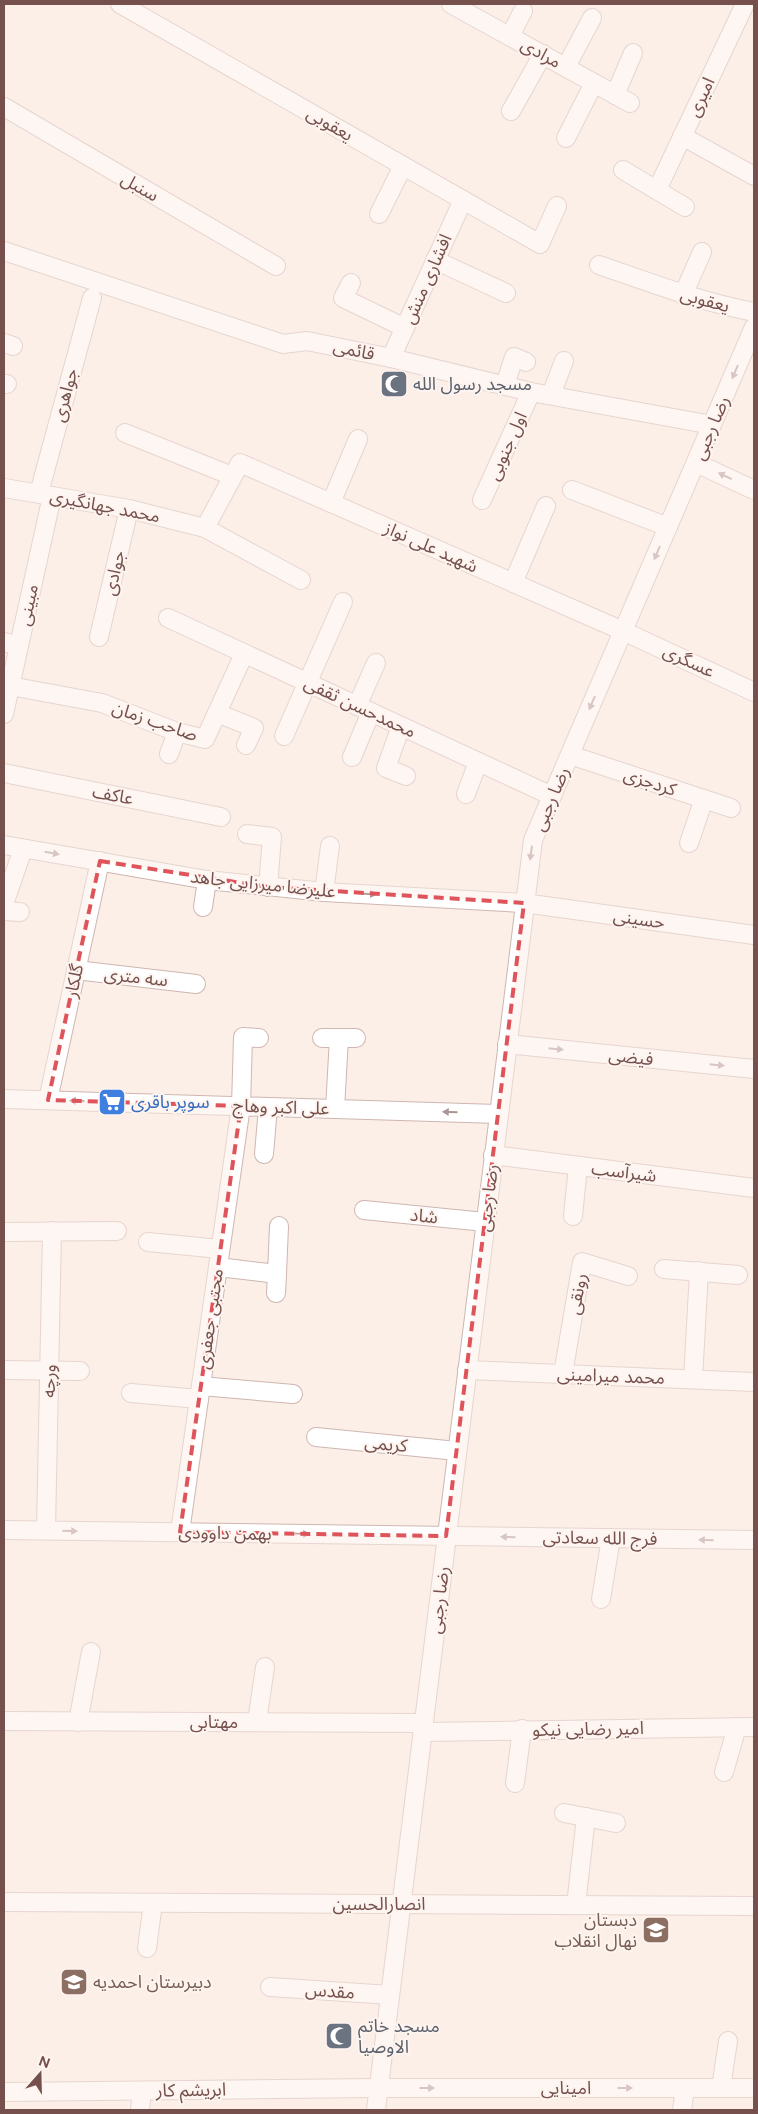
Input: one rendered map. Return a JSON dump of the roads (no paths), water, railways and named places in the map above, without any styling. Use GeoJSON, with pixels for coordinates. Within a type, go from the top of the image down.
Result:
{"type":"FeatureCollection","features":[{"type":"Feature","properties":{"kind":"street","name":"یعقوبی"},"geometry":{"type":"LineString","coordinates":[[120,4],[540,244],[557,206]]}},
{"type":"Feature","properties":{"kind":"street","name":"امیری"},"geometry":{"type":"LineString","coordinates":[[657,190],[745,4]]}},
{"type":"Feature","properties":{"kind":"street","name":"مرادی"},"geometry":{"type":"LineString","coordinates":[[460,6],[622,98],[633,53]]}},
{"type":"Feature","properties":{"kind":"street"},"geometry":{"type":"LineString","coordinates":[[510,36],[523,11]]}},
{"type":"Feature","properties":{"kind":"street"},"geometry":{"type":"LineString","coordinates":[[566,67],[592,18]]}},
{"type":"Feature","properties":{"kind":"street"},"geometry":{"type":"LineString","coordinates":[[511,111],[543,54]]}},
{"type":"Feature","properties":{"kind":"street"},"geometry":{"type":"LineString","coordinates":[[566,138],[594,83]]}},
{"type":"Feature","properties":{"kind":"street","name":"سنبل"},"geometry":{"type":"LineString","coordinates":[[4,107],[276,266]]}},
{"type":"Feature","properties":{"kind":"street"},"geometry":{"type":"LineString","coordinates":[[682,136],[754,176]]}},
{"type":"Feature","properties":{"kind":"street"},"geometry":{"type":"LineString","coordinates":[[378,214],[403,166]]}},
{"type":"Feature","properties":{"kind":"street"},"geometry":{"type":"LineString","coordinates":[[623,170],[685,207]]}},
{"type":"Feature","properties":{"kind":"street","name":"افشاری منش"},"geometry":{"type":"LineString","coordinates":[[391,358],[462,200]]}},
{"type":"Feature","properties":{"kind":"street","name":"قائمی"},"geometry":{"type":"LineString","coordinates":[[4,251],[283,344],[307,341],[391,358],[531,392],[712,426]]}},
{"type":"Feature","properties":{"kind":"street"},"geometry":{"type":"LineString","coordinates":[[683,295],[702,252]]}},
{"type":"Feature","properties":{"kind":"street"},"geometry":{"type":"LineString","coordinates":[[435,260],[506,293]]}},
{"type":"Feature","properties":{"kind":"street","name":"یعقوبی"},"geometry":{"type":"LineString","coordinates":[[600,265],[683,295],[718,305],[754,312]]}},
{"type":"Feature","properties":{"kind":"street"},"geometry":{"type":"LineString","coordinates":[[351,283],[343,298],[405,328]]}},
{"type":"Feature","properties":{"kind":"street","name":"جواهری"},"geometry":{"type":"LineString","coordinates":[[45,494],[92,298]]}},
{"type":"Feature","properties":{"kind":"street","name":"رضا رجبی"},"geometry":{"type":"LineString","coordinates":[[376,2110],[533,840],[712,426],[750,349],[754,327]]}},
{"type":"Feature","properties":{"kind":"street"},"geometry":{"type":"LineString","coordinates":[[505,385],[514,357],[526,362]]}},
{"type":"Feature","properties":{"kind":"street"},"geometry":{"type":"LineString","coordinates":[[551,395],[564,361]]}},
{"type":"Feature","properties":{"kind":"street","name":"اول جنوبی"},"geometry":{"type":"LineString","coordinates":[[482,500],[531,392]]}},
{"type":"Feature","properties":{"kind":"street","name":"شهید علی نواز"},"geometry":{"type":"LineString","coordinates":[[126,433],[236,469],[332,504],[623,631]]}},
{"type":"Feature","properties":{"kind":"street"},"geometry":{"type":"LineString","coordinates":[[332,504],[358,439]]}},
{"type":"Feature","properties":{"kind":"street"},"geometry":{"type":"LineString","coordinates":[[696,463],[754,490]]}},
{"type":"Feature","properties":{"kind":"street"},"geometry":{"type":"LineString","coordinates":[[205,528],[236,469]]}},
{"type":"Feature","properties":{"kind":"street","name":"محمد جهانگیری"},"geometry":{"type":"LineString","coordinates":[[4,488],[129,509],[205,528],[301,580]]}},
{"type":"Feature","properties":{"kind":"street"},"geometry":{"type":"LineString","coordinates":[[572,490],[668,527]]}},
{"type":"Feature","properties":{"kind":"street","name":"مبینی"},"geometry":{"type":"LineString","coordinates":[[4,711],[10,686],[11,644],[45,494]]}},
{"type":"Feature","properties":{"kind":"street"},"geometry":{"type":"LineString","coordinates":[[513,583],[546,506]]}},
{"type":"Feature","properties":{"kind":"street","name":"جوادی"},"geometry":{"type":"LineString","coordinates":[[99,637],[129,509]]}},
{"type":"Feature","properties":{"kind":"street"},"geometry":{"type":"LineString","coordinates":[[284,736],[343,602]]}},
{"type":"Feature","properties":{"kind":"street","name":"محمدحسن ثقفی"},"geometry":{"type":"LineString","coordinates":[[168,618],[552,796]]}},
{"type":"Feature","properties":{"kind":"street","name":"عسگری"},"geometry":{"type":"LineString","coordinates":[[623,631],[754,692]]}},
{"type":"Feature","properties":{"kind":"street","name":"صاحب زمان"},"geometry":{"type":"LineString","coordinates":[[10,686],[102,703],[177,732],[205,739],[244,654]]}},
{"type":"Feature","properties":{"kind":"street"},"geometry":{"type":"LineString","coordinates":[[352,757],[376,663]]}},
{"type":"Feature","properties":{"kind":"street"},"geometry":{"type":"LineString","coordinates":[[217,713],[254,728],[246,745]]}},
{"type":"Feature","properties":{"kind":"street"},"geometry":{"type":"LineString","coordinates":[[401,726],[386,768],[406,776]]}},
{"type":"Feature","properties":{"kind":"street"},"geometry":{"type":"LineString","coordinates":[[169,754],[177,732]]}},
{"type":"Feature","properties":{"kind":"street","name":"کردجزی"},"geometry":{"type":"LineString","coordinates":[[570,755],[731,808]]}},
{"type":"Feature","properties":{"kind":"street"},"geometry":{"type":"LineString","coordinates":[[466,794],[478,762]]}},
{"type":"Feature","properties":{"kind":"street","name":"عاکف"},"geometry":{"type":"LineString","coordinates":[[4,773],[221,817]]}},
{"type":"Feature","properties":{"kind":"street"},"geometry":{"type":"LineString","coordinates":[[689,843],[704,800]]}},
{"type":"Feature","properties":{"kind":"street"},"geometry":{"type":"LineString","coordinates":[[247,834],[272,837],[268,887]]}},
{"type":"Feature","properties":{"kind":"street","name":"علیرضا میرزایی جاهد"},"geometry":{"type":"LineString","coordinates":[[4,845],[207,880],[268,887],[524,904]]}},
{"type":"Feature","properties":{"kind":"street"},"geometry":{"type":"LineString","coordinates":[[324,892],[330,846]]}},
{"type":"Feature","properties":{"kind":"street"},"geometry":{"type":"LineString","coordinates":[[4,904],[23,848]]}},
{"type":"Feature","properties":{"kind":"street","name":"گلکار"},"geometry":{"type":"LineString","coordinates":[[48,1100],[100,862]]}},
{"type":"Feature","properties":{"kind":"street"},"geometry":{"type":"LineString","coordinates":[[203,907],[207,880]]}},
{"type":"Feature","properties":{"kind":"street","name":"حسینی"},"geometry":{"type":"LineString","coordinates":[[524,904],[754,935]]}},
{"type":"Feature","properties":{"kind":"street","name":"سه متری"},"geometry":{"type":"LineString","coordinates":[[76,970],[196,984]]}},
{"type":"Feature","properties":{"kind":"street","name":"مجتبی جعفری"},"geometry":{"type":"LineString","coordinates":[[180,1532],[240,1106],[243,1037],[259,1038]]}},
{"type":"Feature","properties":{"kind":"street"},"geometry":{"type":"LineString","coordinates":[[335,1109],[339,1038]]}},
{"type":"Feature","properties":{"kind":"street","name":"فیضی"},"geometry":{"type":"LineString","coordinates":[[507,1044],[754,1069]]}},
{"type":"Feature","properties":{"kind":"street","name":"علی اکبر وهاج"},"geometry":{"type":"LineString","coordinates":[[4,1098],[498,1114]]}},
{"type":"Feature","properties":{"kind":"street"},"geometry":{"type":"LineString","coordinates":[[264,1154],[268,1107]]}},
{"type":"Feature","properties":{"kind":"street","name":"شیرآسب"},"geometry":{"type":"LineString","coordinates":[[493,1155],[754,1188]]}},
{"type":"Feature","properties":{"kind":"street"},"geometry":{"type":"LineString","coordinates":[[573,1216],[578,1166]]}},
{"type":"Feature","properties":{"kind":"street","name":"شاد"},"geometry":{"type":"LineString","coordinates":[[364,1210],[485,1222]]}},
{"type":"Feature","properties":{"kind":"street"},"geometry":{"type":"LineString","coordinates":[[276,1293],[279,1226]]}},
{"type":"Feature","properties":{"kind":"street","name":"ورچه"},"geometry":{"type":"LineString","coordinates":[[46,1530],[52,1231]]}},
{"type":"Feature","properties":{"kind":"street"},"geometry":{"type":"LineString","coordinates":[[4,1232],[117,1231]]}},
{"type":"Feature","properties":{"kind":"street"},"geometry":{"type":"LineString","coordinates":[[148,1242],[220,1249]]}},
{"type":"Feature","properties":{"kind":"street","name":"رونقی"},"geometry":{"type":"LineString","coordinates":[[563,1374],[582,1262],[628,1276]]}},
{"type":"Feature","properties":{"kind":"street"},"geometry":{"type":"LineString","coordinates":[[218,1267],[278,1274]]}},
{"type":"Feature","properties":{"kind":"street"},"geometry":{"type":"LineString","coordinates":[[664,1269],[738,1275]]}},
{"type":"Feature","properties":{"kind":"street"},"geometry":{"type":"LineString","coordinates":[[693,1380],[699,1271]]}},
{"type":"Feature","properties":{"kind":"street"},"geometry":{"type":"LineString","coordinates":[[4,1370],[80,1371]]}},
{"type":"Feature","properties":{"kind":"street","name":"محمد میرامینی"},"geometry":{"type":"LineString","coordinates":[[467,1370],[754,1382]]}},
{"type":"Feature","properties":{"kind":"street"},"geometry":{"type":"LineString","coordinates":[[131,1393],[293,1394]]}},
{"type":"Feature","properties":{"kind":"street","name":"کریمی"},"geometry":{"type":"LineString","coordinates":[[316,1437],[457,1451]]}},
{"type":"Feature","properties":{"kind":"street","name":"بهمن داوودی"},"geometry":{"type":"LineString","coordinates":[[4,1530],[446,1536]]}},
{"type":"Feature","properties":{"kind":"street","name":"فرج الله سعادتی"},"geometry":{"type":"LineString","coordinates":[[446,1536],[754,1540]]}},
{"type":"Feature","properties":{"kind":"street"},"geometry":{"type":"LineString","coordinates":[[601,1599],[611,1538]]}},
{"type":"Feature","properties":{"kind":"street"},"geometry":{"type":"LineString","coordinates":[[78,1722],[91,1652]]}},
{"type":"Feature","properties":{"kind":"street"},"geometry":{"type":"LineString","coordinates":[[257,1722],[265,1667]]}},
{"type":"Feature","properties":{"kind":"street","name":"مهتابی"},"geometry":{"type":"LineString","coordinates":[[4,1722],[257,1722],[423,1727]]}},
{"type":"Feature","properties":{"kind":"street","name":"امیر رضایی نیکو"},"geometry":{"type":"LineString","coordinates":[[423,1727],[522,1729],[746,1727]]}},
{"type":"Feature","properties":{"kind":"street"},"geometry":{"type":"LineString","coordinates":[[724,1772],[746,1727]]}},
{"type":"Feature","properties":{"kind":"street"},"geometry":{"type":"LineString","coordinates":[[515,1783],[522,1729]]}},
{"type":"Feature","properties":{"kind":"street"},"geometry":{"type":"LineString","coordinates":[[564,1813],[616,1823]]}},
{"type":"Feature","properties":{"kind":"street"},"geometry":{"type":"LineString","coordinates":[[576,1905],[586,1817]]}},
{"type":"Feature","properties":{"kind":"street","name":"انصارالحسین"},"geometry":{"type":"LineString","coordinates":[[4,1902],[754,1906]]}},
{"type":"Feature","properties":{"kind":"street"},"geometry":{"type":"LineString","coordinates":[[147,1948],[153,1903]]}},
{"type":"Feature","properties":{"kind":"street","name":"مقدس"},"geometry":{"type":"LineString","coordinates":[[270,1987],[390,1995]]}},
{"type":"Feature","properties":{"kind":"street"},"geometry":{"type":"LineString","coordinates":[[721,2088],[728,2041]]}},
{"type":"Feature","properties":{"kind":"street","name":"امینایی"},"geometry":{"type":"LineString","coordinates":[[378,2088],[754,2088]]}},
{"type":"Feature","properties":{"kind":"street","name":"ابریشم کار"},"geometry":{"type":"LineString","coordinates":[[4,2092],[378,2088]]}},
{"type":"Feature","properties":{"kind":"street"},"geometry":{"type":"LineString","coordinates":[[682,2110],[685,2088]]}},
{"type":"Feature","properties":{"kind":"street"},"geometry":{"type":"LineString","coordinates":[[140,2110],[142,2090]]}},
{"type":"Feature","properties":{"kind":"place","name":"مسجد رسول الله"},"geometry":{"type":"Point","coordinates":[394,384]}},
{"type":"Feature","properties":{"kind":"place","name":"سوپر باقری"},"geometry":{"type":"Point","coordinates":[112,1102]}},
{"type":"Feature","properties":{"kind":"place","name":"دبستان نهال انقلاب"},"geometry":{"type":"Point","coordinates":[656,1930]}},
{"type":"Feature","properties":{"kind":"place","name":"دبیرستان احمدیه"},"geometry":{"type":"Point","coordinates":[74,1982]}},
{"type":"Feature","properties":{"kind":"place","name":"مسجد خاتم الاوصیا"},"geometry":{"type":"Point","coordinates":[339,2036]}}]}
